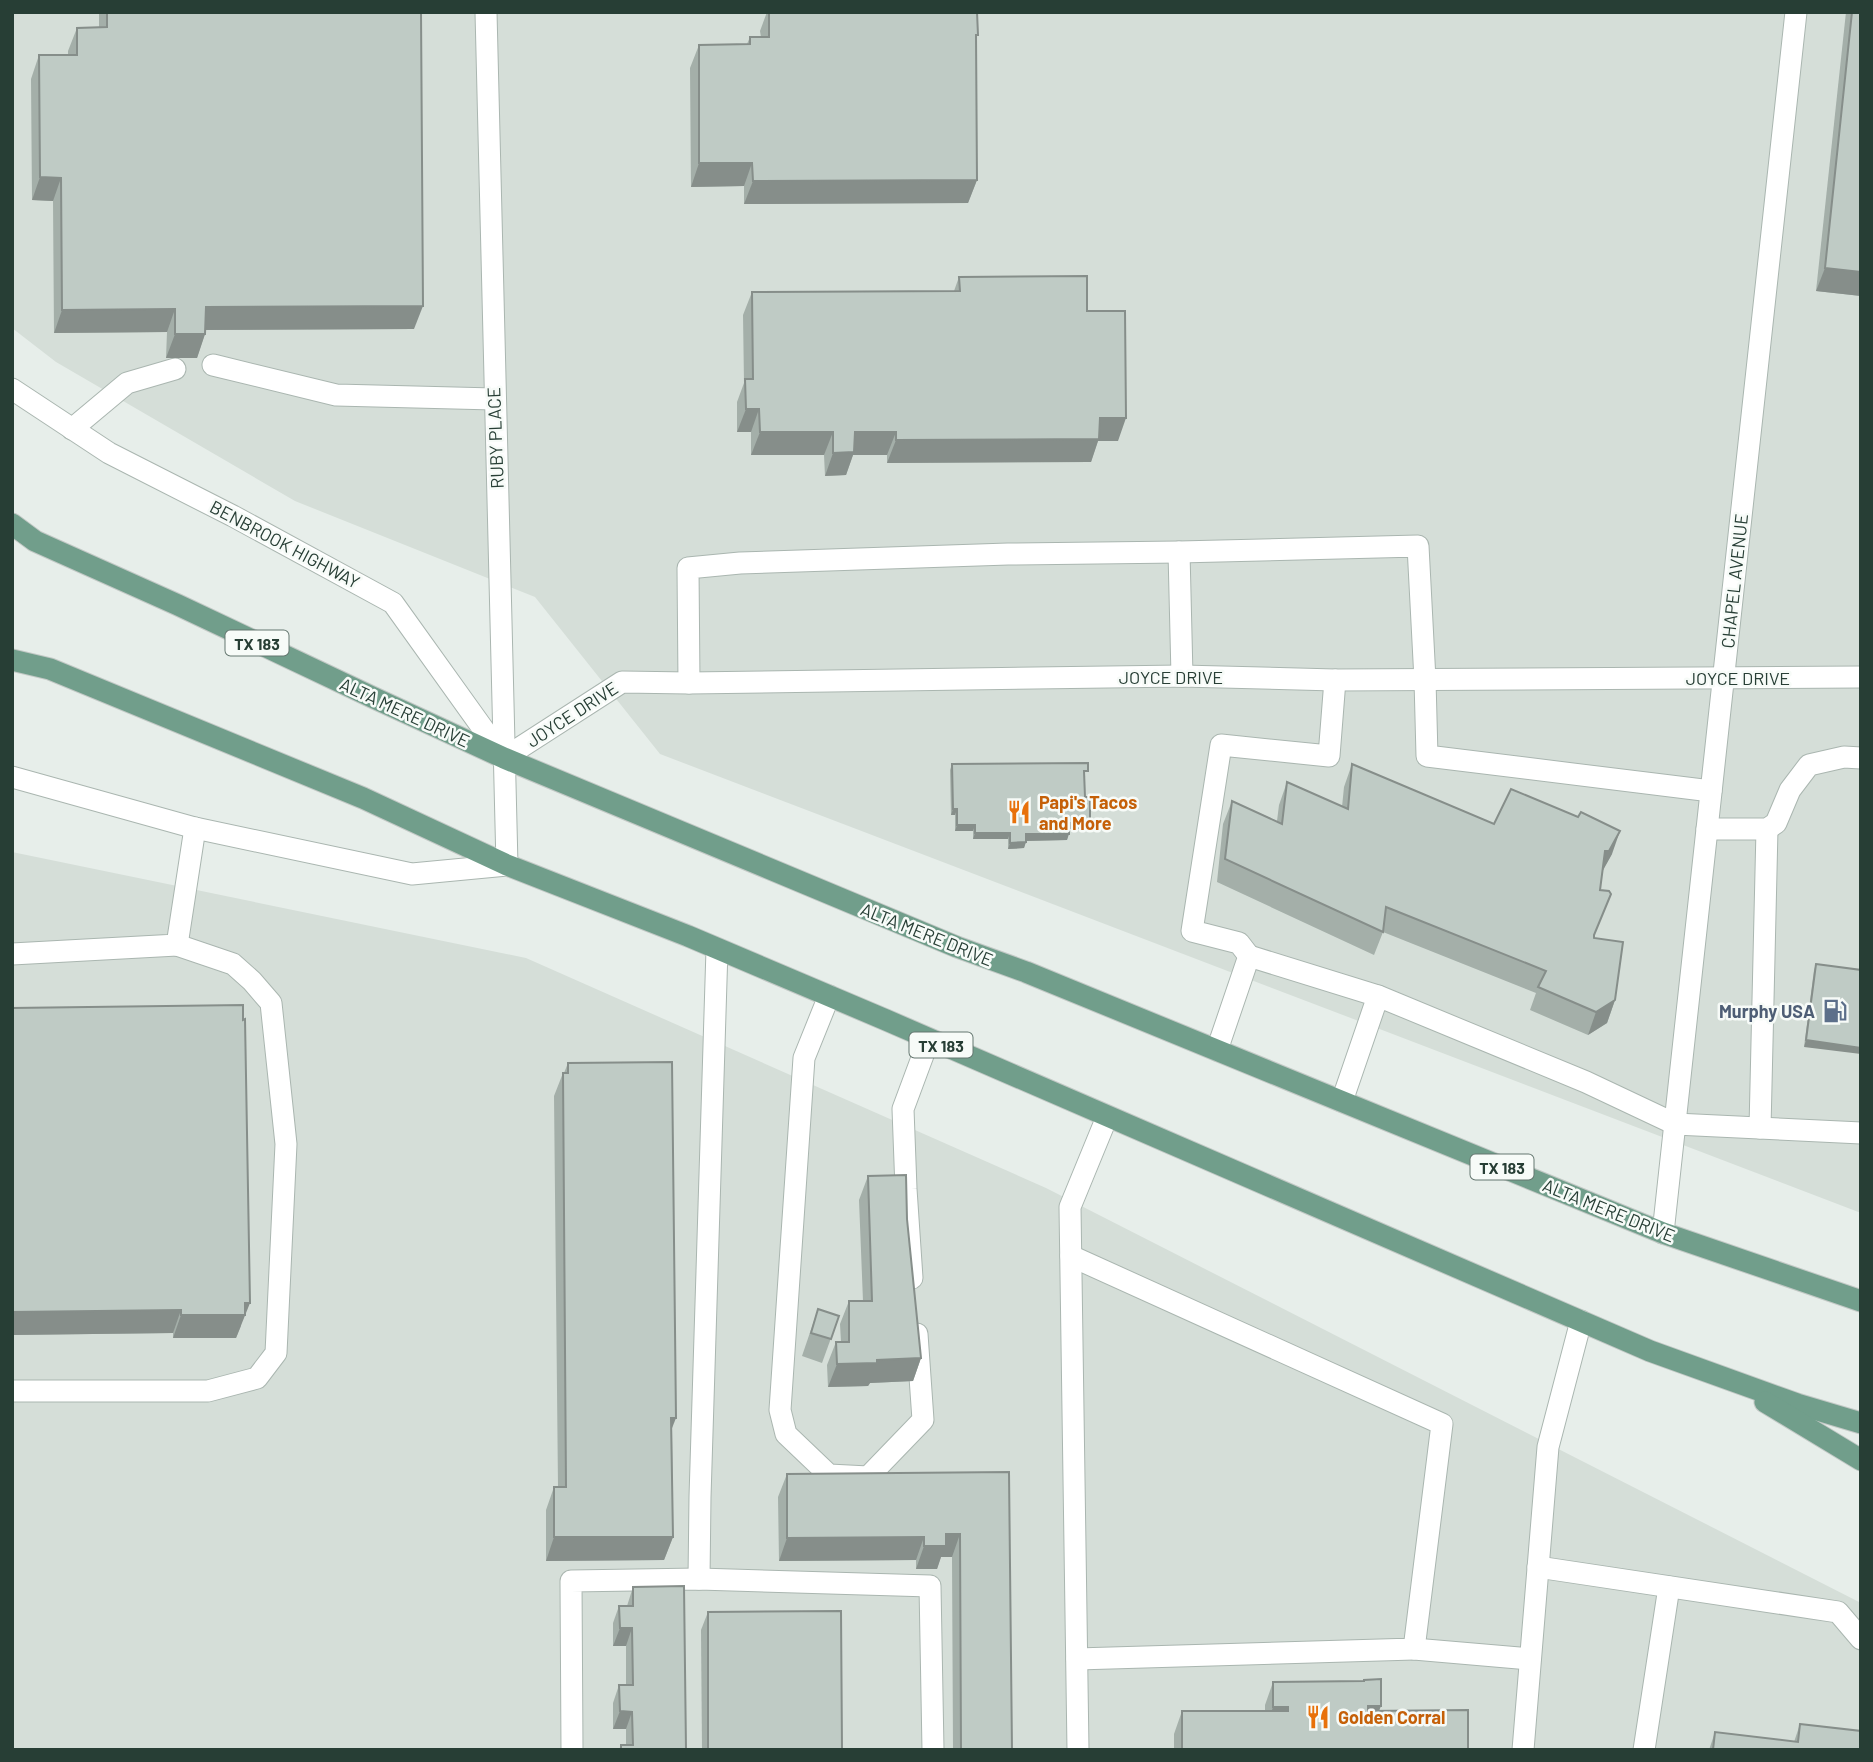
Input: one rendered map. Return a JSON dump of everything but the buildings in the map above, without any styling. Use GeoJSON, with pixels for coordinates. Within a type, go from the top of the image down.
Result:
{"type":"FeatureCollection","features":[{"type":"Feature","properties":{"kind":"main road","name":"ALTA MERE DRIVE"},"geometry":{"type":"LineString","coordinates":[[12,524],[35,541],[504,758],[957,947],[1026,972],[1663,1233],[1861,1301]]}},
{"type":"Feature","properties":{"kind":"main road","name":"TX 183"},"geometry":{"type":"LineString","coordinates":[[12,660],[50,668],[363,798],[507,865],[829,996],[1650,1351],[1797,1404],[1861,1423]]}},
{"type":"Feature","properties":{"kind":"main road"},"geometry":{"type":"LineString","coordinates":[[1822,1289],[1861,1290]]}},
{"type":"Feature","properties":{"kind":"main road"},"geometry":{"type":"LineString","coordinates":[[1721,1375],[1861,1460]]}},
{"type":"Feature","properties":{"kind":"street","name":"RUBY PLACE"},"geometry":{"type":"LineString","coordinates":[[486,12],[507,865]]}},
{"type":"Feature","properties":{"kind":"street","name":"CHAPEL AVENUE"},"geometry":{"type":"LineString","coordinates":[[1663,1233],[1796,12]]}},
{"type":"Feature","properties":{"kind":"street"},"geometry":{"type":"LineString","coordinates":[[213,365],[336,395],[494,399]]}},
{"type":"Feature","properties":{"kind":"street"},"geometry":{"type":"LineString","coordinates":[[72,429],[127,383],[175,369]]}},
{"type":"Feature","properties":{"kind":"street","name":"BENBROOK HIGHWAY"},"geometry":{"type":"LineString","coordinates":[[12,389],[109,453],[233,516],[393,603],[504,758]]}},
{"type":"Feature","properties":{"kind":"street"},"geometry":{"type":"LineString","coordinates":[[689,683],[688,568],[740,563],[1008,554],[1418,546],[1427,756],[1711,790]]}},
{"type":"Feature","properties":{"kind":"street"},"geometry":{"type":"LineString","coordinates":[[1180,552],[1182,676]]}},
{"type":"Feature","properties":{"kind":"street","name":"JOYCE DRIVE"},"geometry":{"type":"LineString","coordinates":[[504,758],[622,682],[1182,676],[1335,680],[1861,677]]}},
{"type":"Feature","properties":{"kind":"street"},"geometry":{"type":"LineString","coordinates":[[1335,680],[1329,755],[1221,745],[1192,930],[1239,943],[1249,956],[1378,996],[1586,1082],[1675,1124],[1861,1133]]}},
{"type":"Feature","properties":{"kind":"street"},"geometry":{"type":"LineString","coordinates":[[1707,829],[1767,829],[1776,823],[1790,790],[1809,765],[1844,757],[1861,758]]}},
{"type":"Feature","properties":{"kind":"street"},"geometry":{"type":"LineString","coordinates":[[12,777],[195,828],[412,874],[507,865]]}},
{"type":"Feature","properties":{"kind":"street"},"geometry":{"type":"LineString","coordinates":[[177,945],[195,828]]}},
{"type":"Feature","properties":{"kind":"street"},"geometry":{"type":"LineString","coordinates":[[1760,1128],[1767,829]]}},
{"type":"Feature","properties":{"kind":"street"},"geometry":{"type":"LineString","coordinates":[[12,954],[177,945],[233,964],[271,1003],[286,1144],[276,1353],[257,1378],[208,1391],[12,1391]]}},
{"type":"Feature","properties":{"kind":"street"},"geometry":{"type":"LineString","coordinates":[[699,1579],[716,948]]}},
{"type":"Feature","properties":{"kind":"street"},"geometry":{"type":"LineString","coordinates":[[1217,1050],[1249,956]]}},
{"type":"Feature","properties":{"kind":"street"},"geometry":{"type":"LineString","coordinates":[[829,996],[804,1058],[780,1410],[786,1434],[828,1475],[868,1477],[923,1420],[906,1189],[903,1109],[929,1039]]}},
{"type":"Feature","properties":{"kind":"street"},"geometry":{"type":"LineString","coordinates":[[1342,1101],[1378,996]]}},
{"type":"Feature","properties":{"kind":"street"},"geometry":{"type":"LineString","coordinates":[[1078,1750],[1070,1207],[1107,1117]]}},
{"type":"Feature","properties":{"kind":"street"},"geometry":{"type":"LineString","coordinates":[[1071,1256],[1442,1424],[1414,1649]]}},
{"type":"Feature","properties":{"kind":"street"},"geometry":{"type":"LineString","coordinates":[[1523,1750],[1548,1447],[1581,1321]]}},
{"type":"Feature","properties":{"kind":"street"},"geometry":{"type":"LineString","coordinates":[[1538,1567],[1839,1612],[1861,1639]]}},
{"type":"Feature","properties":{"kind":"street"},"geometry":{"type":"LineString","coordinates":[[572,1750],[571,1581],[699,1579],[930,1586],[933,1750]]}},
{"type":"Feature","properties":{"kind":"street"},"geometry":{"type":"LineString","coordinates":[[1644,1750],[1669,1587]]}},
{"type":"Feature","properties":{"kind":"street"},"geometry":{"type":"LineString","coordinates":[[1077,1659],[1414,1649],[1530,1659]]}},
{"type":"Feature","properties":{"kind":"shaded area"},"geometry":{"type":"Polygon","coordinates":[[[12,12],[1861,12],[1861,1213],[660,754],[535,597],[295,501],[56,362],[12,328],[12,12]]]}},
{"type":"Feature","properties":{"kind":"shaded area"},"geometry":{"type":"Polygon","coordinates":[[[12,852],[526,958],[1046,1188],[1861,1603],[1861,1750],[12,1750],[12,852]]]}},
{"type":"Feature","properties":{"kind":"place","name":"Papi's Tacos and More"},"geometry":{"type":"Point","coordinates":[1019,812]}},
{"type":"Feature","properties":{"kind":"place","name":"Murphy USA"},"geometry":{"type":"Point","coordinates":[1835,1011]}},
{"type":"Feature","properties":{"kind":"place","name":"Golden Corral"},"geometry":{"type":"Point","coordinates":[1318,1717]}}]}
